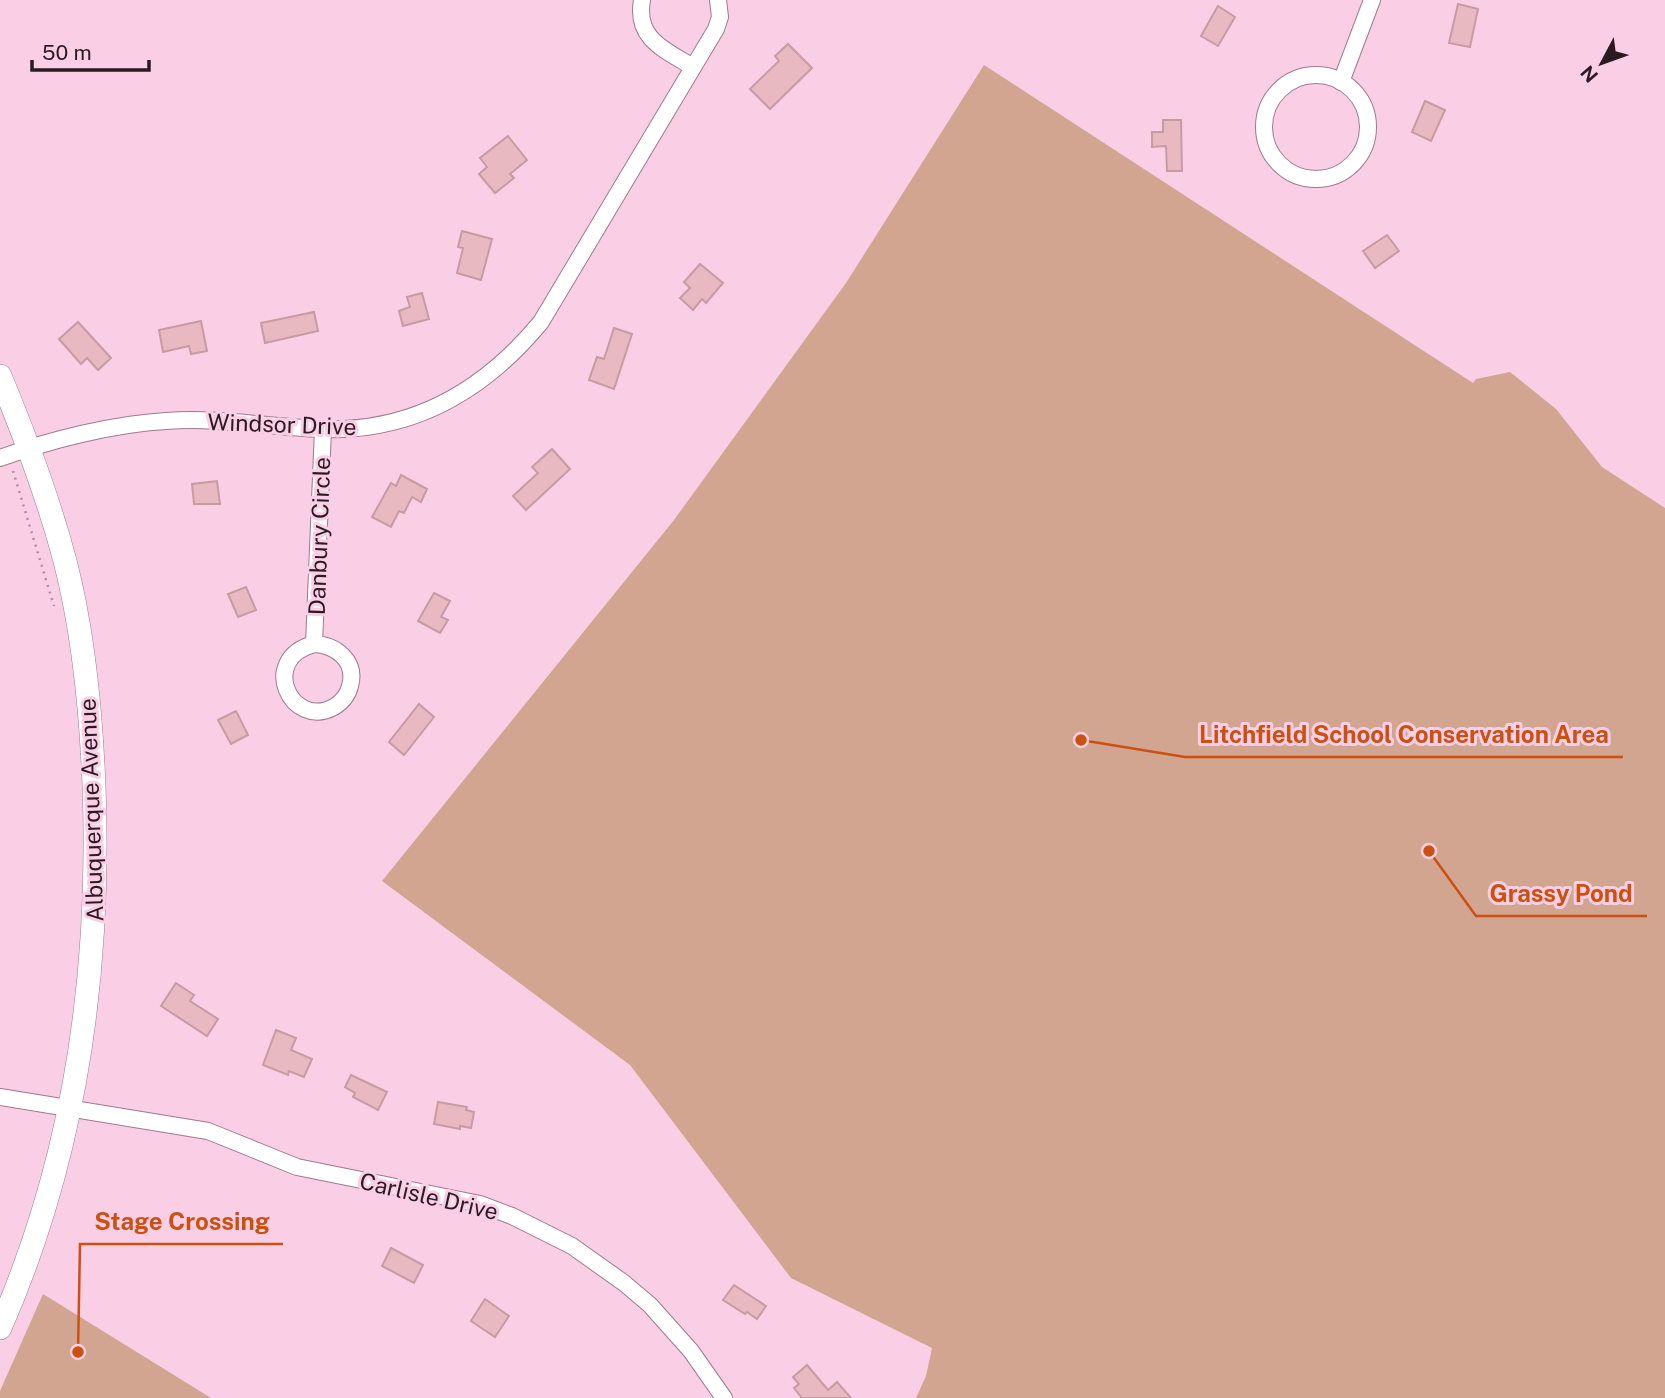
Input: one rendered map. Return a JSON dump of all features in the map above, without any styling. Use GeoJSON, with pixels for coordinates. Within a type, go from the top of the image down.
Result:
{"type":"FeatureCollection","features":[{"type":"Feature","properties":{"kind":"street"},"geometry":{"type":"LineString","coordinates":[[642,0],[642,25],[649,37],[693,67]]}},
{"type":"Feature","properties":{"kind":"street","name":"Windsor Drive"},"geometry":{"type":"LineString","coordinates":[[4,457],[114,428],[167,421],[323,429],[384,424],[421,414],[457,397],[489,376],[518,350],[541,322],[716,29],[720,17],[718,0]]}},
{"type":"Feature","properties":{"kind":"street"},"geometry":{"type":"LineString","coordinates":[[1341,82],[1372,0]]}},
{"type":"Feature","properties":{"kind":"street"},"geometry":{"type":"LineString","coordinates":[[1318,75],[1341,82],[1353,91],[1365,110],[1368,132],[1365,146],[1347,170],[1334,176],[1304,178],[1290,172],[1278,163],[1266,142],[1264,130],[1268,106],[1275,95],[1294,80],[1318,75]]}},
{"type":"Feature","properties":{"kind":"street","name":"Albuquerque Avenue"},"geometry":{"type":"LineString","coordinates":[[0,376],[30,449],[65,562],[92,721],[97,857],[94,936],[71,1110],[42,1215],[0,1328]]}},
{"type":"Feature","properties":{"kind":"street","name":"Danbury Circle"},"geometry":{"type":"LineString","coordinates":[[314,644],[323,429]]}},
{"type":"Feature","properties":{"kind":"street","name":"Danbury Circle"},"geometry":{"type":"LineString","coordinates":[[314,644],[335,648],[349,664],[352,675],[351,686],[339,704],[320,711],[308,710],[298,705],[285,686],[284,674],[293,654],[314,644]]}},
{"type":"Feature","properties":{"kind":"street","name":"Carlisle Drive"},"geometry":{"type":"LineString","coordinates":[[0,1097],[208,1131],[297,1167],[481,1204],[512,1216],[572,1246],[650,1305],[691,1351],[724,1398]]}},
{"type":"Feature","properties":{"kind":"path"},"geometry":{"type":"LineString","coordinates":[[4,457],[55,609]]}},
{"type":"Feature","properties":{"kind":"shaded area"},"geometry":{"type":"Polygon","coordinates":[[[984,65],[1473,383],[1476,379],[1510,372],[1556,409],[1602,467],[1665,508],[1665,1398],[916,1398],[926,1376],[932,1348],[791,1278],[630,1065],[382,881],[674,520],[846,283],[984,65]]]}},
{"type":"Feature","properties":{"kind":"shaded area"},"geometry":{"type":"Polygon","coordinates":[[[43,1294],[211,1398],[0,1398],[0,1391],[43,1294]]]}},
{"type":"Feature","properties":{"kind":"building"},"geometry":{"type":"Polygon","coordinates":[[[1458,4],[1478,9],[1470,47],[1449,43],[1458,4]]]}},
{"type":"Feature","properties":{"kind":"building"},"geometry":{"type":"Polygon","coordinates":[[[1218,6],[1235,17],[1218,46],[1201,36],[1218,6]]]}},
{"type":"Feature","properties":{"kind":"building"},"geometry":{"type":"Polygon","coordinates":[[[788,44],[812,68],[770,109],[750,89],[779,61],[775,56],[788,44]]]}},
{"type":"Feature","properties":{"kind":"building"},"geometry":{"type":"Polygon","coordinates":[[[1425,101],[1445,110],[1431,141],[1412,132],[1425,101]]]}},
{"type":"Feature","properties":{"kind":"building"},"geometry":{"type":"Polygon","coordinates":[[[1163,120],[1181,120],[1182,171],[1167,171],[1166,146],[1152,147],[1152,132],[1163,132],[1163,120]]]}},
{"type":"Feature","properties":{"kind":"building"},"geometry":{"type":"Polygon","coordinates":[[[508,136],[527,160],[510,174],[514,178],[495,193],[479,174],[487,167],[480,158],[508,136]]]}},
{"type":"Feature","properties":{"kind":"building"},"geometry":{"type":"Polygon","coordinates":[[[462,231],[492,239],[481,280],[457,273],[463,248],[458,247],[462,231]]]}},
{"type":"Feature","properties":{"kind":"building"},"geometry":{"type":"Polygon","coordinates":[[[1387,235],[1399,251],[1375,268],[1363,251],[1387,235]]]}},
{"type":"Feature","properties":{"kind":"building"},"geometry":{"type":"Polygon","coordinates":[[[700,264],[723,283],[706,303],[702,299],[693,310],[680,298],[690,288],[684,282],[700,264]]]}},
{"type":"Feature","properties":{"kind":"building"},"geometry":{"type":"Polygon","coordinates":[[[422,293],[429,319],[403,326],[399,311],[410,307],[407,297],[422,293]]]}},
{"type":"Feature","properties":{"kind":"building"},"geometry":{"type":"Polygon","coordinates":[[[314,312],[318,331],[265,343],[261,323],[314,312]]]}},
{"type":"Feature","properties":{"kind":"building"},"geometry":{"type":"Polygon","coordinates":[[[201,321],[207,351],[191,354],[189,346],[163,352],[159,330],[201,321]]]}},
{"type":"Feature","properties":{"kind":"building"},"geometry":{"type":"Polygon","coordinates":[[[78,322],[111,358],[98,370],[87,358],[81,364],[59,339],[78,322]]]}},
{"type":"Feature","properties":{"kind":"building"},"geometry":{"type":"Polygon","coordinates":[[[614,328],[632,334],[614,389],[589,380],[597,357],[604,359],[614,328]]]}},
{"type":"Feature","properties":{"kind":"building"},"geometry":{"type":"Polygon","coordinates":[[[552,449],[570,469],[526,510],[513,496],[538,473],[532,467],[552,449]]]}},
{"type":"Feature","properties":{"kind":"building"},"geometry":{"type":"Polygon","coordinates":[[[401,475],[427,489],[421,502],[412,497],[404,513],[399,511],[391,527],[372,517],[391,483],[396,486],[401,475]]]}},
{"type":"Feature","properties":{"kind":"building"},"geometry":{"type":"Polygon","coordinates":[[[217,481],[220,504],[194,504],[192,484],[217,481]]]}},
{"type":"Feature","properties":{"kind":"building"},"geometry":{"type":"Polygon","coordinates":[[[246,587],[256,610],[238,617],[228,594],[246,587]]]}},
{"type":"Feature","properties":{"kind":"building"},"geometry":{"type":"Polygon","coordinates":[[[434,593],[450,601],[441,617],[448,620],[440,633],[418,621],[434,593]]]}},
{"type":"Feature","properties":{"kind":"building"},"geometry":{"type":"Polygon","coordinates":[[[419,704],[434,717],[404,755],[389,742],[419,704]]]}},
{"type":"Feature","properties":{"kind":"building"},"geometry":{"type":"Polygon","coordinates":[[[236,711],[248,735],[231,744],[218,720],[236,711]]]}},
{"type":"Feature","properties":{"kind":"building"},"geometry":{"type":"Polygon","coordinates":[[[176,983],[194,995],[190,1001],[218,1019],[207,1036],[161,1006],[176,983]]]}},
{"type":"Feature","properties":{"kind":"building"},"geometry":{"type":"Polygon","coordinates":[[[276,1030],[296,1038],[291,1050],[312,1059],[304,1077],[289,1071],[288,1075],[263,1065],[276,1030]]]}},
{"type":"Feature","properties":{"kind":"building"},"geometry":{"type":"Polygon","coordinates":[[[351,1075],[387,1092],[378,1110],[353,1097],[355,1093],[345,1087],[351,1075]]]}},
{"type":"Feature","properties":{"kind":"building"},"geometry":{"type":"Polygon","coordinates":[[[438,1102],[467,1107],[466,1110],[474,1112],[471,1128],[460,1126],[460,1129],[434,1124],[438,1102]]]}},
{"type":"Feature","properties":{"kind":"building"},"geometry":{"type":"Polygon","coordinates":[[[391,1248],[423,1265],[414,1283],[382,1266],[391,1248]]]}},
{"type":"Feature","properties":{"kind":"building"},"geometry":{"type":"Polygon","coordinates":[[[734,1285],[766,1306],[757,1319],[723,1300],[734,1285]]]}},
{"type":"Feature","properties":{"kind":"building"},"geometry":{"type":"Polygon","coordinates":[[[485,1299],[509,1316],[495,1337],[471,1321],[485,1299]]]}},
{"type":"Feature","properties":{"kind":"building"},"geometry":{"type":"Polygon","coordinates":[[[807,1365],[828,1390],[837,1382],[851,1398],[802,1398],[794,1388],[799,1384],[793,1377],[807,1365]]]}},
{"type":"Feature","properties":{"kind":"place","name":"Litchfield School Conservation Area"},"geometry":{"type":"Point","coordinates":[1081,740]}},
{"type":"Feature","properties":{"kind":"place","name":"Grassy Pond"},"geometry":{"type":"Point","coordinates":[1429,851]}},
{"type":"Feature","properties":{"kind":"place","name":"Stage Crossing"},"geometry":{"type":"Point","coordinates":[78,1352]}}]}
